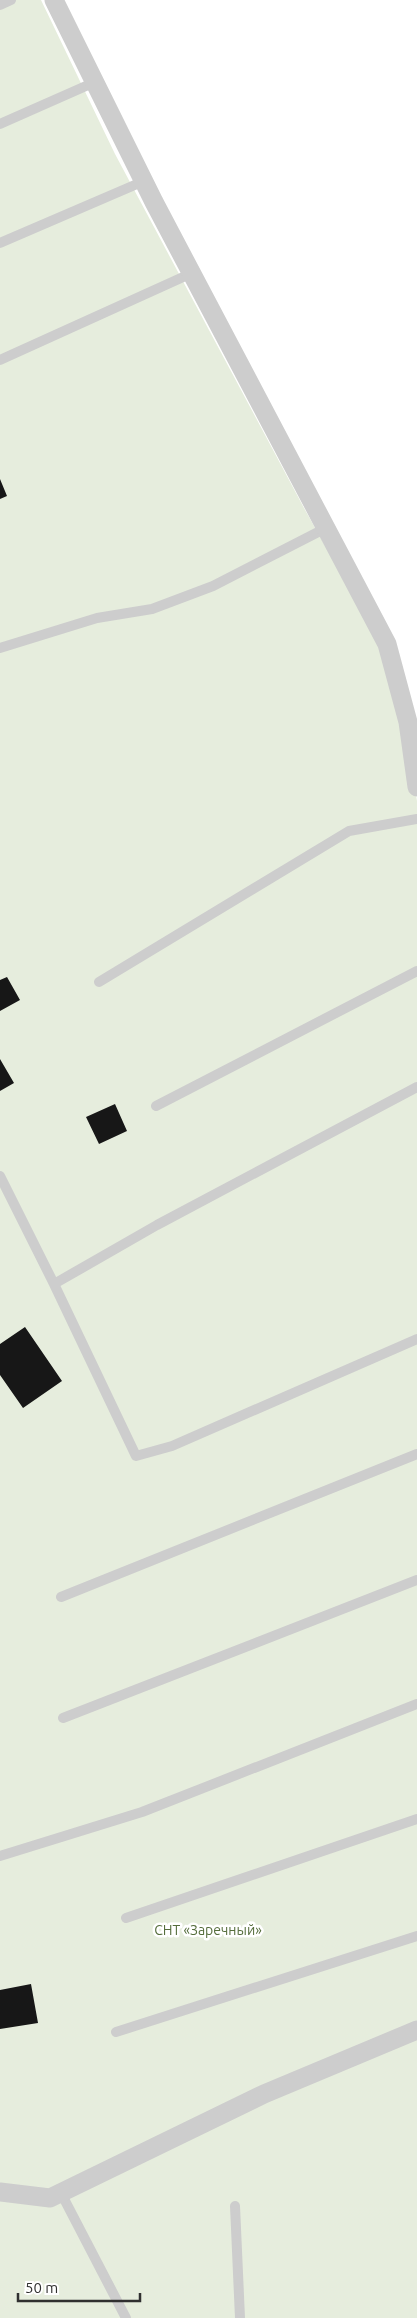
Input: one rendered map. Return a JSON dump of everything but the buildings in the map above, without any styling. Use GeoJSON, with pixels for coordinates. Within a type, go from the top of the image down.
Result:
{"type":"FeatureCollection","features":[{"type":"Feature","properties":{"kind":"street"},"geometry":{"type":"LineString","coordinates":[[54,0],[144,181],[387,644],[408,722],[417,787]]}},
{"type":"Feature","properties":{"kind":"street"},"geometry":{"type":"LineString","coordinates":[[0,2192],[50,2198],[264,2094],[417,2030]]}},
{"type":"Feature","properties":{"kind":"lane"},"geometry":{"type":"LineString","coordinates":[[0,5],[11,0]]}},
{"type":"Feature","properties":{"kind":"lane"},"geometry":{"type":"LineString","coordinates":[[0,124],[95,82]]}},
{"type":"Feature","properties":{"kind":"lane"},"geometry":{"type":"LineString","coordinates":[[0,243],[144,181]]}},
{"type":"Feature","properties":{"kind":"lane"},"geometry":{"type":"LineString","coordinates":[[0,360],[192,273]]}},
{"type":"Feature","properties":{"kind":"lane"},"geometry":{"type":"LineString","coordinates":[[0,648],[97,618],[152,609],[213,586],[326,528]]}},
{"type":"Feature","properties":{"kind":"lane"},"geometry":{"type":"LineString","coordinates":[[99,982],[349,830],[417,818]]}},
{"type":"Feature","properties":{"kind":"lane"},"geometry":{"type":"LineString","coordinates":[[156,1106],[417,971]]}},
{"type":"Feature","properties":{"kind":"lane"},"geometry":{"type":"LineString","coordinates":[[54,1284],[157,1226],[417,1087]]}},
{"type":"Feature","properties":{"kind":"lane"},"geometry":{"type":"LineString","coordinates":[[0,1176],[136,1456],[172,1446],[417,1339]]}},
{"type":"Feature","properties":{"kind":"lane"},"geometry":{"type":"LineString","coordinates":[[61,1597],[417,1454]]}},
{"type":"Feature","properties":{"kind":"lane"},"geometry":{"type":"LineString","coordinates":[[63,1718],[417,1580]]}},
{"type":"Feature","properties":{"kind":"lane"},"geometry":{"type":"LineString","coordinates":[[0,1856],[142,1812],[417,1704]]}},
{"type":"Feature","properties":{"kind":"lane"},"geometry":{"type":"LineString","coordinates":[[126,1918],[417,1819]]}},
{"type":"Feature","properties":{"kind":"lane"},"geometry":{"type":"LineString","coordinates":[[116,2032],[417,1936]]}},
{"type":"Feature","properties":{"kind":"lane"},"geometry":{"type":"LineString","coordinates":[[61,2193],[126,2318]]}},
{"type":"Feature","properties":{"kind":"lane"},"geometry":{"type":"LineString","coordinates":[[235,2206],[240,2318]]}},
{"type":"Feature","properties":{"kind":"green space","name":"СНТ «Заречный»"},"geometry":{"type":"Polygon","coordinates":[[[0,0],[41,0],[115,154],[304,508],[397,675],[417,801],[417,2318],[0,2318],[0,0]]]}}]}
